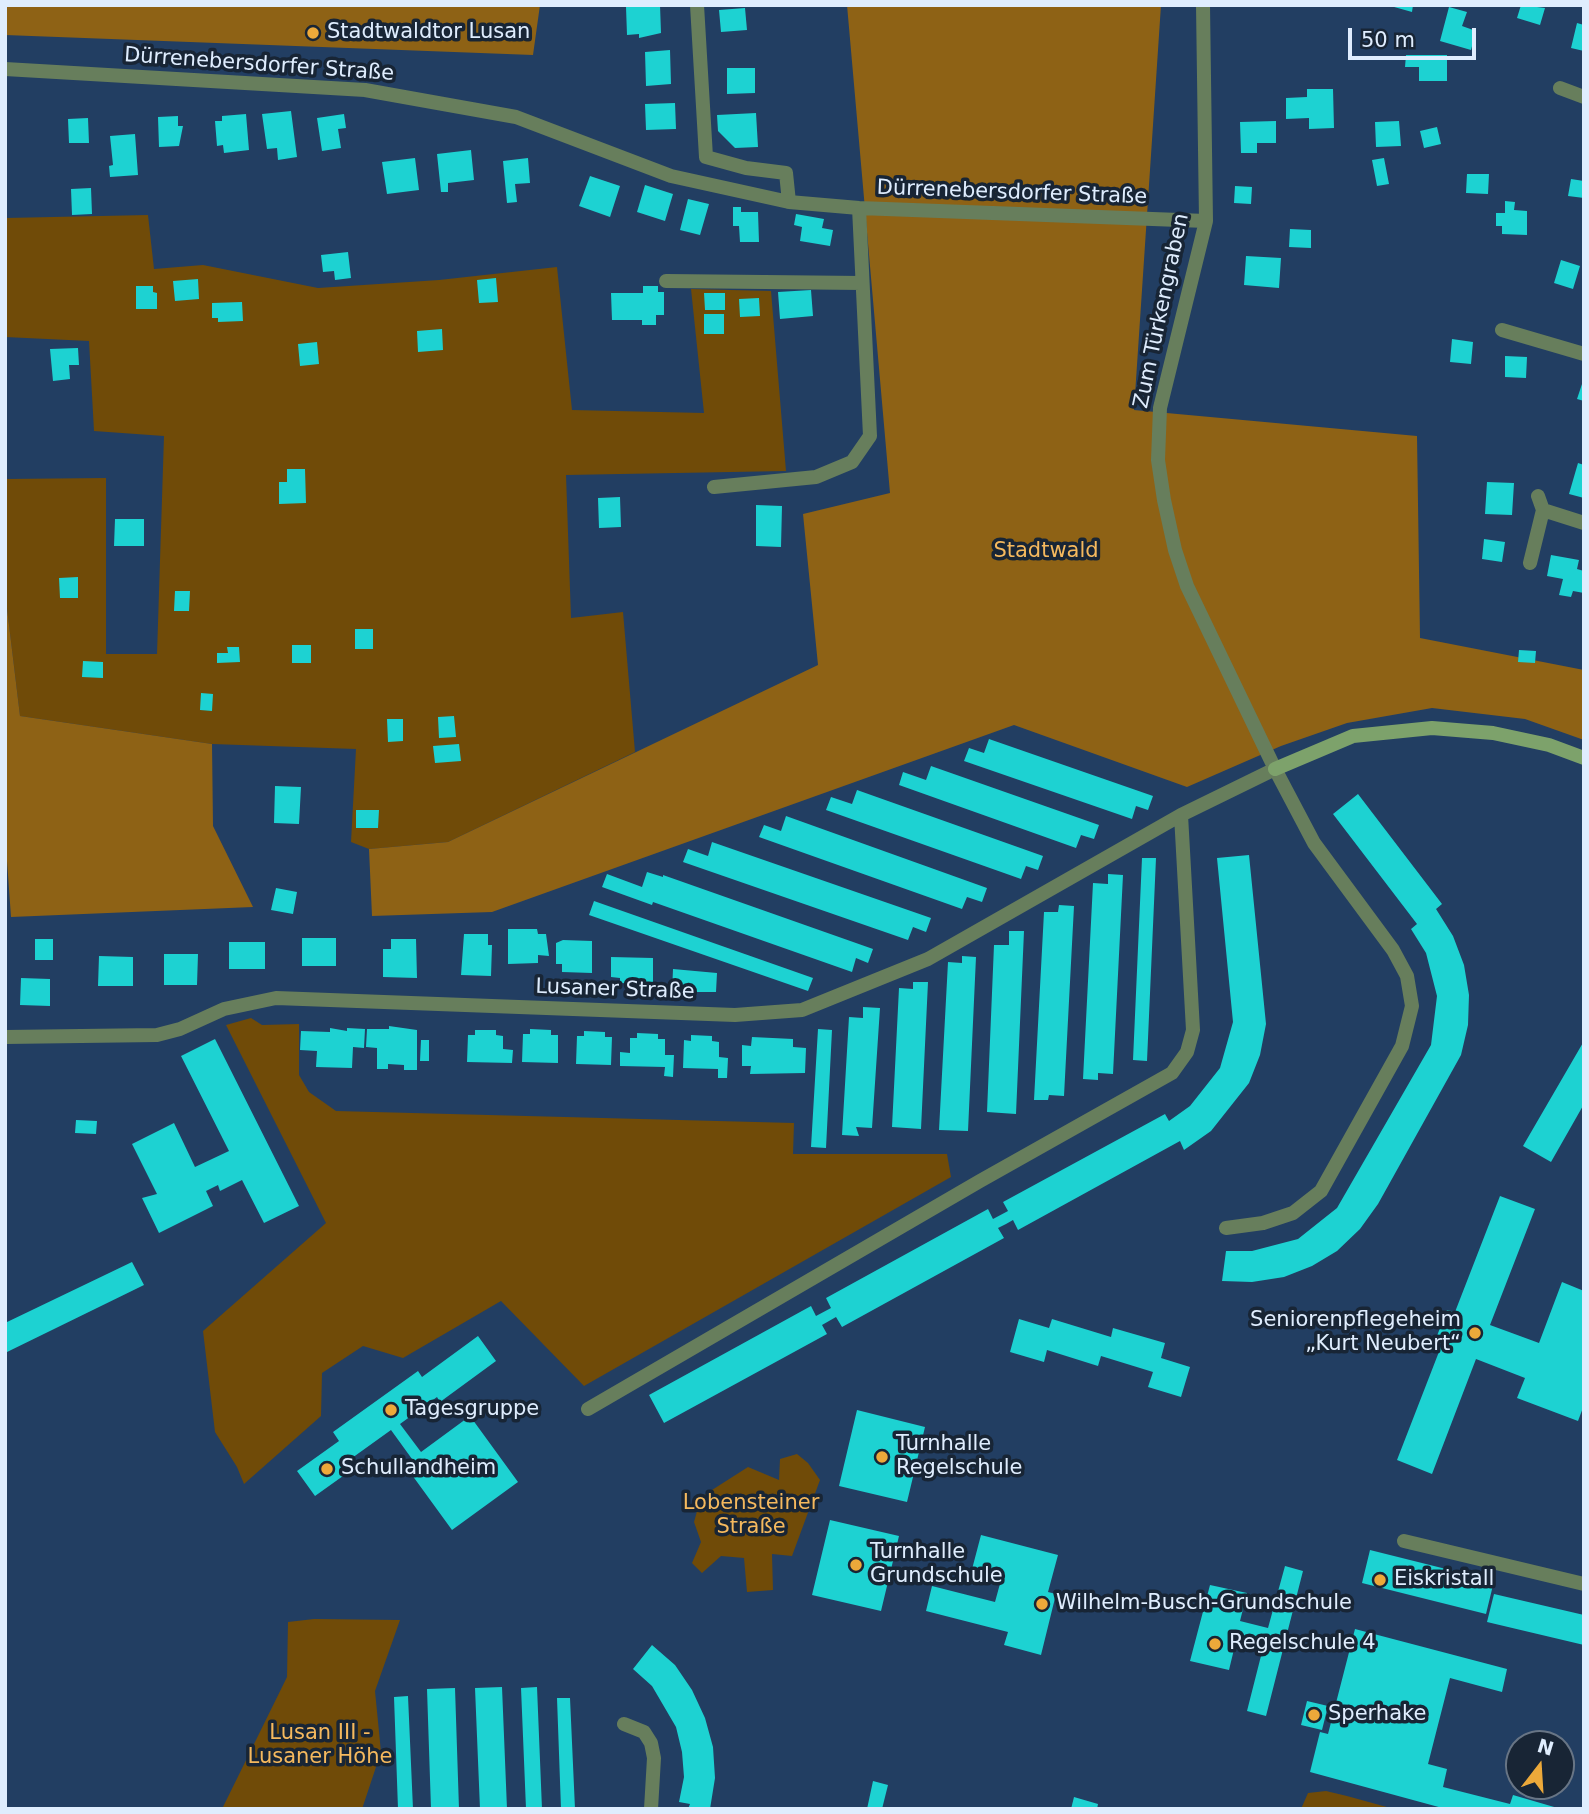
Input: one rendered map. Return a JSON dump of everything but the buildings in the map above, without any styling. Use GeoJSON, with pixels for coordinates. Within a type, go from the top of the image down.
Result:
{"type":"FeatureCollection","features":[{"type":"Feature","properties":{"kind":"street"},"geometry":{"type":"LineString","coordinates":[[697,5],[706,157],[746,168],[786,173],[789,202]]}},
{"type":"Feature","properties":{"kind":"street","name":"Zum Türkengraben"},"geometry":{"type":"LineString","coordinates":[[1203,5],[1206,221],[1160,408],[1158,460],[1175,550],[1187,586],[1275,769],[1314,843],[1393,950],[1407,976],[1412,1006],[1402,1046],[1321,1191],[1293,1213],[1263,1223],[1226,1228]]}},
{"type":"Feature","properties":{"kind":"street","name":"Dürrenebersdorfer Straße"},"geometry":{"type":"LineString","coordinates":[[5,69],[379,93],[516,117],[671,176],[789,202],[859,208],[1206,221]]}},
{"type":"Feature","properties":{"kind":"street"},"geometry":{"type":"LineString","coordinates":[[1560,88],[1584,97]]}},
{"type":"Feature","properties":{"kind":"street","name":"Dürrenebersdorfer Straße"},"geometry":{"type":"LineString","coordinates":[[715,487],[816,477],[852,462],[870,436],[859,208]]}},
{"type":"Feature","properties":{"kind":"street"},"geometry":{"type":"LineString","coordinates":[[666,281],[862,283]]}},
{"type":"Feature","properties":{"kind":"street"},"geometry":{"type":"LineString","coordinates":[[1502,330],[1584,354]]}},
{"type":"Feature","properties":{"kind":"street"},"geometry":{"type":"LineString","coordinates":[[1530,563],[1541,503],[1584,523]]}},
{"type":"Feature","properties":{"kind":"street"},"geometry":{"type":"LineString","coordinates":[[588,1409],[980,1181],[1172,1073],[1187,1052],[1193,1030],[1181,815],[1275,769],[1353,736],[1432,728],[1493,733],[1549,745],[1584,758]]}},
{"type":"Feature","properties":{"kind":"street","name":"Lusaner Straße"},"geometry":{"type":"LineString","coordinates":[[5,1037],[157,1035],[180,1029],[223,1009],[276,998],[735,1015],[802,1010],[928,960],[1181,815]]}},
{"type":"Feature","properties":{"kind":"street"},"geometry":{"type":"LineString","coordinates":[[1404,1541],[1584,1584]]}},
{"type":"Feature","properties":{"kind":"street"},"geometry":{"type":"LineString","coordinates":[[624,1724],[644,1732],[652,1742],[654,1758],[650,1809]]}},
{"type":"Feature","properties":{"kind":"green space"},"geometry":{"type":"Polygon","coordinates":[[[5,5],[540,5],[533,55],[5,35],[5,5]]]}},
{"type":"Feature","properties":{"kind":"green space","name":"Stadtwald"},"geometry":{"type":"Polygon","coordinates":[[[847,5],[1161,5],[1134,410],[1417,436],[1420,638],[1584,670],[1584,740],[1525,719],[1432,708],[1347,723],[1281,746],[1187,787],[1014,725],[492,912],[372,916],[369,849],[448,842],[818,665],[803,514],[890,493],[847,5]]]}},
{"type":"Feature","properties":{"kind":"green space"},"geometry":{"type":"Polygon","coordinates":[[[148,215],[154,269],[203,265],[318,288],[439,280],[557,267],[572,410],[704,413],[691,289],[771,291],[786,471],[566,475],[571,618],[623,612],[635,752],[448,842],[369,849],[351,842],[356,749],[212,744],[20,716],[5,592],[5,479],[106,478],[106,654],[157,654],[164,436],[94,431],[89,341],[5,337],[5,218],[148,215]]]}},
{"type":"Feature","properties":{"kind":"green space"},"geometry":{"type":"Polygon","coordinates":[[[5,592],[20,716],[212,744],[213,826],[253,907],[11,917],[5,833],[5,592]]]}},
{"type":"Feature","properties":{"kind":"green space"},"geometry":{"type":"Polygon","coordinates":[[[251,1018],[262,1025],[299,1024],[299,1075],[309,1092],[336,1111],[794,1123],[793,1154],[947,1154],[951,1177],[584,1386],[501,1301],[403,1358],[363,1346],[322,1373],[321,1416],[244,1484],[237,1467],[215,1432],[203,1331],[326,1223],[226,1025],[251,1018]]]}},
{"type":"Feature","properties":{"kind":"green space","name":"Lobensteiner Straße"},"geometry":{"type":"Polygon","coordinates":[[[797,1454],[808,1463],[820,1480],[792,1556],[772,1554],[773,1590],[747,1592],[744,1558],[721,1556],[702,1573],[692,1563],[701,1542],[694,1522],[701,1497],[748,1467],[779,1480],[780,1459],[797,1454]]]}},
{"type":"Feature","properties":{"kind":"green space","name":"Lusan III - Lusaner Höhe"},"geometry":{"type":"Polygon","coordinates":[[[314,1619],[400,1620],[375,1691],[381,1752],[362,1809],[222,1809],[287,1677],[288,1622],[314,1619]]]}},
{"type":"Feature","properties":{"kind":"green space"},"geometry":{"type":"Polygon","coordinates":[[[1326,1791],[1394,1809],[1301,1809],[1308,1793],[1326,1791]]]}},
{"type":"Feature","properties":{"kind":"place","name":"Stadtwaldtor Lusan"},"geometry":{"type":"Point","coordinates":[313,33]}},
{"type":"Feature","properties":{"kind":"place","name":"Seniorenpflegeheim „Kurt Neubert“"},"geometry":{"type":"Point","coordinates":[1475,1333]}},
{"type":"Feature","properties":{"kind":"place","name":"Tagesgruppe"},"geometry":{"type":"Point","coordinates":[391,1410]}},
{"type":"Feature","properties":{"kind":"place","name":"Turnhalle Regelschule"},"geometry":{"type":"Point","coordinates":[882,1457]}},
{"type":"Feature","properties":{"kind":"place","name":"Schullandheim"},"geometry":{"type":"Point","coordinates":[327,1469]}},
{"type":"Feature","properties":{"kind":"place","name":"Turnhalle Grundschule"},"geometry":{"type":"Point","coordinates":[856,1565]}},
{"type":"Feature","properties":{"kind":"place","name":"Eiskristall"},"geometry":{"type":"Point","coordinates":[1380,1580]}},
{"type":"Feature","properties":{"kind":"place","name":"Wilhelm-Busch-Grundschule"},"geometry":{"type":"Point","coordinates":[1042,1604]}},
{"type":"Feature","properties":{"kind":"place","name":"Regelschule 4"},"geometry":{"type":"Point","coordinates":[1215,1644]}},
{"type":"Feature","properties":{"kind":"place","name":"Sperhake"},"geometry":{"type":"Point","coordinates":[1314,1715]}}]}
